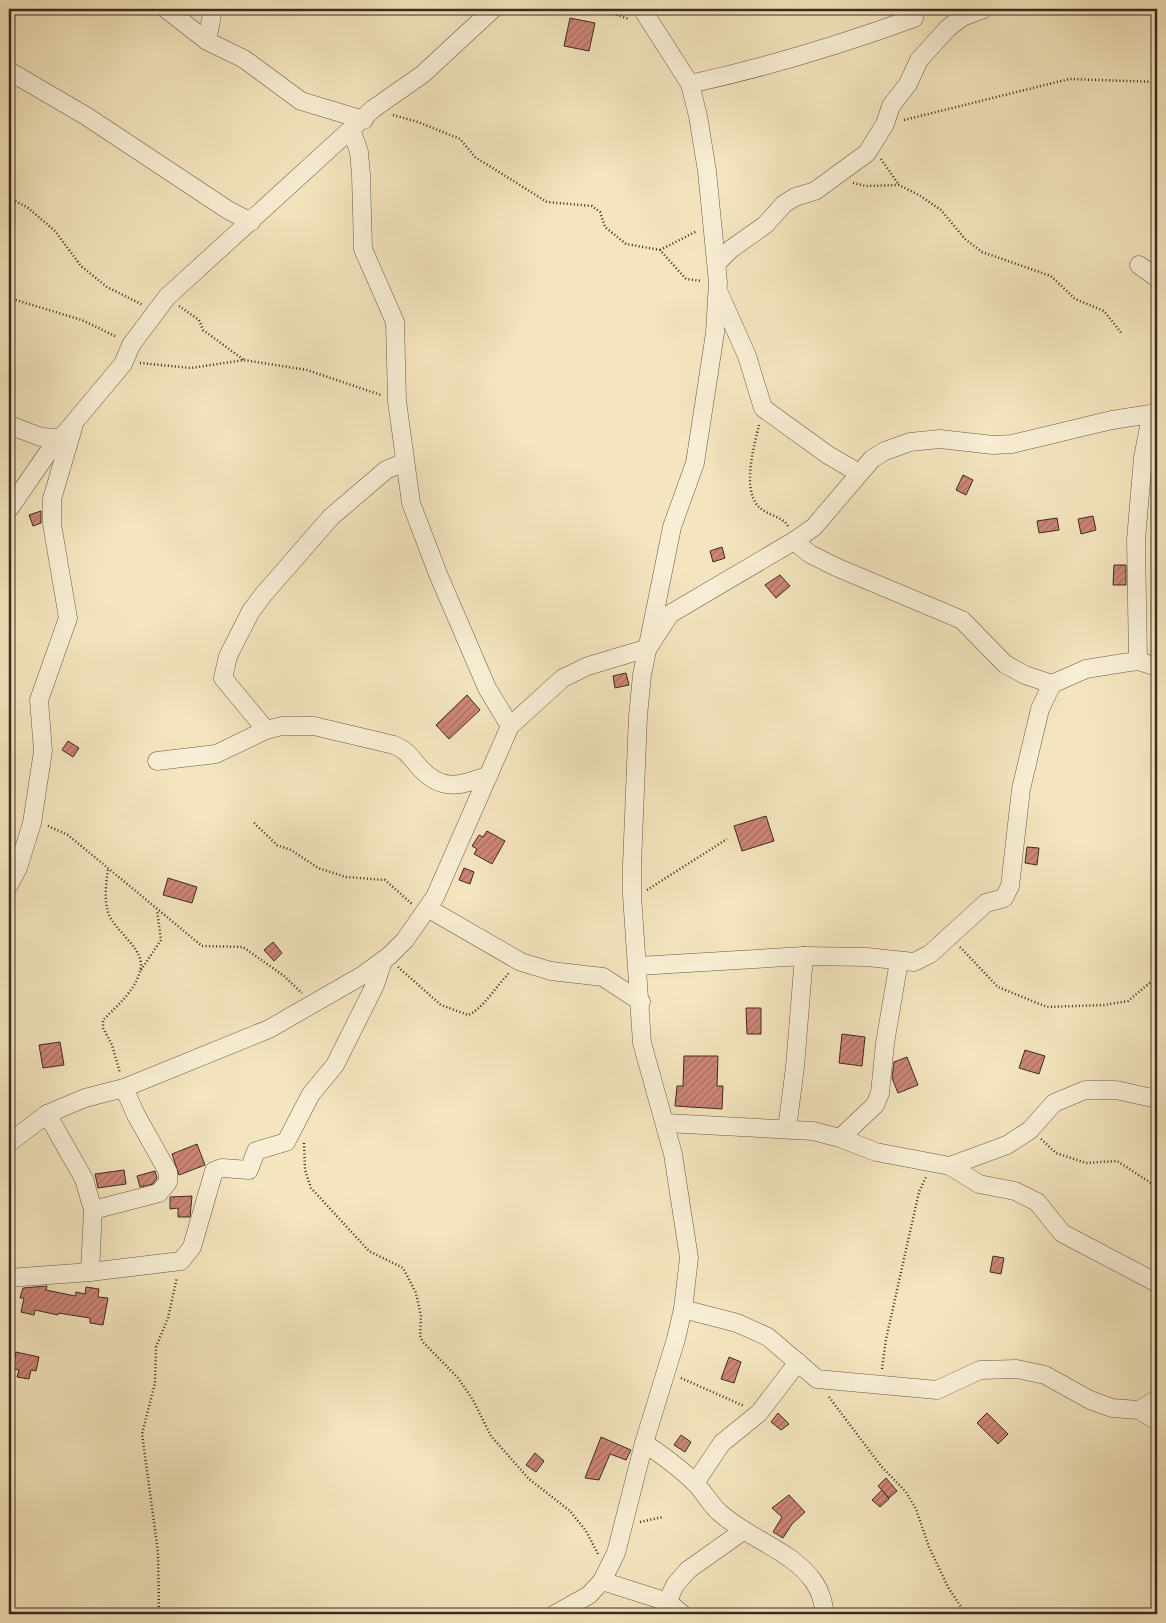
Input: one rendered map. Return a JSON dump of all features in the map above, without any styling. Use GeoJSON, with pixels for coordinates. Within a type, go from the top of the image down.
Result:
{"type":"FeatureCollection","features":[{"type":"Feature","properties":{"kind":"street"},"geometry":{"type":"LineString","coordinates":[[166,9],[207,40],[244,59],[301,101],[363,119]]}},
{"type":"Feature","properties":{"kind":"street"},"geometry":{"type":"LineString","coordinates":[[207,40],[213,9]]}},
{"type":"Feature","properties":{"kind":"street"},"geometry":{"type":"LineString","coordinates":[[9,509],[47,454],[123,364],[131,345],[167,298],[363,119],[423,74],[493,9]]}},
{"type":"Feature","properties":{"kind":"street"},"geometry":{"type":"LineString","coordinates":[[555,1614],[589,1595],[606,1575],[624,1526],[644,1443],[667,1372],[683,1308],[688,1273],[688,1241],[666,1123],[642,1043],[632,895],[638,716],[648,648],[672,527],[695,463],[716,333],[718,288],[713,226],[698,116],[690,84],[678,62],[652,27],[642,9]]}},
{"type":"Feature","properties":{"kind":"street"},"geometry":{"type":"LineString","coordinates":[[717,263],[731,249],[765,225],[784,204],[795,197],[815,191],[867,153],[885,124],[891,106],[908,84],[919,60],[947,29],[962,17],[984,9]]}},
{"type":"Feature","properties":{"kind":"street"},"geometry":{"type":"LineString","coordinates":[[690,84],[752,70],[838,46],[914,18]]}},
{"type":"Feature","properties":{"kind":"street"},"geometry":{"type":"LineString","coordinates":[[9,71],[86,116],[228,210],[251,222]]}},
{"type":"Feature","properties":{"kind":"street"},"geometry":{"type":"LineString","coordinates":[[363,119],[359,152],[363,249],[395,322],[397,401],[411,503],[438,574],[488,688],[510,726]]}},
{"type":"Feature","properties":{"kind":"street"},"geometry":{"type":"LineString","coordinates":[[1139,265],[1157,278]]}},
{"type":"Feature","properties":{"kind":"street"},"geometry":{"type":"LineString","coordinates":[[718,288],[747,356],[763,408],[828,455],[859,473]]}},
{"type":"Feature","properties":{"kind":"street"},"geometry":{"type":"LineString","coordinates":[[9,1143],[48,1114],[85,1098],[124,1088],[238,1043],[314,1004],[386,959],[405,940],[429,910],[510,726],[562,678],[588,666],[648,648],[670,614],[794,541],[814,527],[872,459],[885,451],[910,442],[940,439],[993,445],[1012,444],[1112,420],[1154,414],[1143,458],[1136,540],[1138,662]]}},
{"type":"Feature","properties":{"kind":"street"},"geometry":{"type":"LineString","coordinates":[[9,884],[18,868],[32,822],[43,751],[39,700],[68,618],[52,524],[52,499],[75,423]]}},
{"type":"Feature","properties":{"kind":"street"},"geometry":{"type":"LineString","coordinates":[[9,425],[41,437],[61,438]]}},
{"type":"Feature","properties":{"kind":"street"},"geometry":{"type":"LineString","coordinates":[[266,730],[224,678],[228,656],[251,611],[330,517],[386,470],[405,462]]}},
{"type":"Feature","properties":{"kind":"street"},"geometry":{"type":"LineString","coordinates":[[794,541],[810,554],[836,567],[962,620],[1006,664],[1025,675],[1052,684]]}},
{"type":"Feature","properties":{"kind":"street"},"geometry":{"type":"LineString","coordinates":[[638,966],[804,956],[867,957],[914,962],[930,954],[986,903],[1004,898],[1010,886],[1021,789],[1040,709],[1052,684],[1086,669],[1138,662],[1157,667]]}},
{"type":"Feature","properties":{"kind":"street"},"geometry":{"type":"LineString","coordinates":[[157,761],[216,754],[266,730],[282,726],[314,726],[394,744],[406,750],[422,770],[440,783],[455,786],[489,775]]}},
{"type":"Feature","properties":{"kind":"street"},"geometry":{"type":"LineString","coordinates":[[429,910],[521,962],[551,971],[603,977],[640,1002]]}},
{"type":"Feature","properties":{"kind":"street"},"geometry":{"type":"LineString","coordinates":[[787,1128],[795,1067],[804,956]]}},
{"type":"Feature","properties":{"kind":"street"},"geometry":{"type":"LineString","coordinates":[[9,1278],[90,1272],[181,1261],[192,1247],[214,1171],[222,1168],[249,1170],[256,1151],[286,1142],[311,1094],[335,1065],[386,959]]}},
{"type":"Feature","properties":{"kind":"street"},"geometry":{"type":"LineString","coordinates":[[840,1138],[875,1105],[880,1093],[885,1043],[899,961]]}},
{"type":"Feature","properties":{"kind":"street"},"geometry":{"type":"LineString","coordinates":[[93,1210],[159,1193],[168,1182],[168,1172],[124,1088]]}},
{"type":"Feature","properties":{"kind":"street"},"geometry":{"type":"LineString","coordinates":[[950,1166],[1007,1145],[1030,1130],[1054,1103],[1084,1090],[1116,1090],[1157,1100]]}},
{"type":"Feature","properties":{"kind":"street"},"geometry":{"type":"LineString","coordinates":[[48,1114],[84,1179],[93,1210],[90,1272]]}},
{"type":"Feature","properties":{"kind":"street"},"geometry":{"type":"LineString","coordinates":[[666,1123],[787,1128],[813,1131],[840,1138],[876,1152],[931,1164],[950,1166],[979,1184],[1015,1191],[1038,1202],[1062,1233],[1157,1283]]}},
{"type":"Feature","properties":{"kind":"street"},"geometry":{"type":"LineString","coordinates":[[683,1308],[737,1323],[768,1337],[817,1379],[937,1390],[980,1370],[1017,1369],[1045,1375],[1090,1400],[1112,1408],[1139,1410],[1157,1421]]}},
{"type":"Feature","properties":{"kind":"street"},"geometry":{"type":"LineString","coordinates":[[695,1483],[722,1444],[759,1413],[798,1362]]}},
{"type":"Feature","properties":{"kind":"street"},"geometry":{"type":"LineString","coordinates":[[1139,1410],[1157,1399]]}},
{"type":"Feature","properties":{"kind":"street"},"geometry":{"type":"LineString","coordinates":[[644,1443],[661,1454],[695,1483],[718,1512],[743,1531],[796,1563],[814,1582],[823,1597],[825,1614]]}},
{"type":"Feature","properties":{"kind":"street"},"geometry":{"type":"LineString","coordinates":[[665,1608],[675,1585],[688,1570],[743,1531]]}},
{"type":"Feature","properties":{"kind":"street"},"geometry":{"type":"LineString","coordinates":[[606,1575],[665,1608],[682,1614]]}},
{"type":"Feature","properties":{"kind":"path"},"geometry":{"type":"LineString","coordinates":[[600,9],[652,27]]}},
{"type":"Feature","properties":{"kind":"path"},"geometry":{"type":"LineString","coordinates":[[885,124],[951,110],[1069,80],[1157,82]]}},
{"type":"Feature","properties":{"kind":"path"},"geometry":{"type":"LineString","coordinates":[[363,119],[418,122],[460,139],[475,157],[547,202],[592,206],[600,212],[605,226],[626,244],[660,250],[686,279],[718,288]]}},
{"type":"Feature","properties":{"kind":"path"},"geometry":{"type":"LineString","coordinates":[[867,153],[878,156],[889,167],[899,186]]}},
{"type":"Feature","properties":{"kind":"path"},"geometry":{"type":"LineString","coordinates":[[835,178],[866,186],[899,186],[919,195],[941,210],[965,239],[982,252],[1052,276],[1075,299],[1104,311],[1122,334]]}},
{"type":"Feature","properties":{"kind":"path"},"geometry":{"type":"LineString","coordinates":[[9,198],[27,207],[55,232],[81,266],[107,287],[156,311]]}},
{"type":"Feature","properties":{"kind":"path"},"geometry":{"type":"LineString","coordinates":[[660,250],[688,234],[713,226]]}},
{"type":"Feature","properties":{"kind":"path"},"geometry":{"type":"LineString","coordinates":[[9,298],[82,320],[131,345]]}},
{"type":"Feature","properties":{"kind":"path"},"geometry":{"type":"LineString","coordinates":[[167,298],[199,320],[203,330],[244,360]]}},
{"type":"Feature","properties":{"kind":"path"},"geometry":{"type":"LineString","coordinates":[[123,364],[150,363],[192,368],[244,360],[307,370],[397,401]]}},
{"type":"Feature","properties":{"kind":"path"},"geometry":{"type":"LineString","coordinates":[[763,408],[752,456],[750,487],[758,506],[787,523],[794,541]]}},
{"type":"Feature","properties":{"kind":"path"},"geometry":{"type":"LineString","coordinates":[[32,822],[55,828],[68,835],[202,946],[243,947],[284,976],[314,1004]]}},
{"type":"Feature","properties":{"kind":"path"},"geometry":{"type":"LineString","coordinates":[[254,823],[277,845],[291,850],[318,868],[346,877],[385,880],[413,904],[429,910]]}},
{"type":"Feature","properties":{"kind":"path"},"geometry":{"type":"LineString","coordinates":[[632,895],[651,888],[727,839]]}},
{"type":"Feature","properties":{"kind":"path"},"geometry":{"type":"LineString","coordinates":[[108,870],[106,888],[107,911],[112,923],[139,954],[141,970]]}},
{"type":"Feature","properties":{"kind":"path"},"geometry":{"type":"LineString","coordinates":[[124,1088],[112,1045],[103,1028],[103,1020],[130,991],[141,970],[161,940],[157,910]]}},
{"type":"Feature","properties":{"kind":"path"},"geometry":{"type":"LineString","coordinates":[[950,934],[998,987],[1047,1007],[1104,1006],[1128,1000],[1157,977]]}},
{"type":"Feature","properties":{"kind":"path"},"geometry":{"type":"LineString","coordinates":[[386,959],[440,1005],[468,1015],[477,1012],[495,987],[521,962]]}},
{"type":"Feature","properties":{"kind":"path"},"geometry":{"type":"LineString","coordinates":[[1030,1130],[1056,1153],[1086,1163],[1117,1160],[1157,1186]]}},
{"type":"Feature","properties":{"kind":"path"},"geometry":{"type":"LineString","coordinates":[[304,1141],[305,1170],[311,1188],[370,1252],[403,1268],[416,1293],[421,1316],[420,1336],[422,1342],[458,1378],[473,1400],[491,1436],[529,1479],[570,1511],[586,1531],[603,1564],[606,1575]]}},
{"type":"Feature","properties":{"kind":"path"},"geometry":{"type":"LineString","coordinates":[[880,1384],[886,1339],[919,1192],[931,1164]]}},
{"type":"Feature","properties":{"kind":"path"},"geometry":{"type":"LineString","coordinates":[[159,1614],[158,1552],[142,1434],[155,1383],[156,1346],[168,1318],[181,1261]]}},
{"type":"Feature","properties":{"kind":"path"},"geometry":{"type":"LineString","coordinates":[[667,1372],[759,1413]]}},
{"type":"Feature","properties":{"kind":"path"},"geometry":{"type":"LineString","coordinates":[[817,1379],[880,1466],[906,1492],[916,1509],[929,1548],[949,1589],[966,1614]]}},
{"type":"Feature","properties":{"kind":"path"},"geometry":{"type":"LineString","coordinates":[[624,1526],[664,1516]]}},
{"type":"Feature","properties":{"kind":"building"},"geometry":{"type":"Polygon","coordinates":[[[570,18],[595,23],[589,51],[564,46],[570,18]]]}},
{"type":"Feature","properties":{"kind":"building"},"geometry":{"type":"Polygon","coordinates":[[[963,475],[973,480],[966,495],[956,490],[963,475]]]}},
{"type":"Feature","properties":{"kind":"building"},"geometry":{"type":"Polygon","coordinates":[[[41,511],[41,523],[33,526],[29,515],[41,511]]]}},
{"type":"Feature","properties":{"kind":"building"},"geometry":{"type":"Polygon","coordinates":[[[1093,516],[1096,530],[1081,534],[1078,519],[1093,516]]]}},
{"type":"Feature","properties":{"kind":"building"},"geometry":{"type":"Polygon","coordinates":[[[1057,518],[1059,530],[1039,533],[1037,521],[1057,518]]]}},
{"type":"Feature","properties":{"kind":"building"},"geometry":{"type":"Polygon","coordinates":[[[722,547],[725,558],[713,562],[710,551],[722,547]]]}},
{"type":"Feature","properties":{"kind":"building"},"geometry":{"type":"Polygon","coordinates":[[[1114,565],[1126,565],[1126,585],[1113,585],[1114,565]]]}},
{"type":"Feature","properties":{"kind":"building"},"geometry":{"type":"Polygon","coordinates":[[[780,575],[790,586],[776,598],[765,585],[780,575]]]}},
{"type":"Feature","properties":{"kind":"building"},"geometry":{"type":"Polygon","coordinates":[[[626,673],[629,685],[615,688],[613,676],[626,673]]]}},
{"type":"Feature","properties":{"kind":"building"},"geometry":{"type":"Polygon","coordinates":[[[467,695],[480,710],[449,739],[436,725],[467,695]]]}},
{"type":"Feature","properties":{"kind":"building"},"geometry":{"type":"Polygon","coordinates":[[[68,741],[79,748],[73,757],[62,750],[68,741]]]}},
{"type":"Feature","properties":{"kind":"building"},"geometry":{"type":"Polygon","coordinates":[[[766,816],[774,841],[742,851],[734,826],[766,816]]]}},
{"type":"Feature","properties":{"kind":"building"},"geometry":{"type":"Polygon","coordinates":[[[487,831],[505,841],[492,864],[474,854],[477,849],[472,846],[479,835],[483,837],[487,831]]]}},
{"type":"Feature","properties":{"kind":"building"},"geometry":{"type":"Polygon","coordinates":[[[1027,847],[1039,848],[1037,865],[1025,863],[1027,847]]]}},
{"type":"Feature","properties":{"kind":"building"},"geometry":{"type":"Polygon","coordinates":[[[464,868],[474,872],[470,884],[459,880],[464,868]]]}},
{"type":"Feature","properties":{"kind":"building"},"geometry":{"type":"Polygon","coordinates":[[[168,878],[197,887],[192,903],[163,895],[168,878]]]}},
{"type":"Feature","properties":{"kind":"building"},"geometry":{"type":"Polygon","coordinates":[[[273,942],[282,953],[274,961],[264,950],[273,942]]]}},
{"type":"Feature","properties":{"kind":"building"},"geometry":{"type":"Polygon","coordinates":[[[746,1008],[761,1008],[761,1034],[747,1034],[746,1008]]]}},
{"type":"Feature","properties":{"kind":"building"},"geometry":{"type":"Polygon","coordinates":[[[842,1034],[865,1037],[862,1066],[839,1063],[842,1034]]]}},
{"type":"Feature","properties":{"kind":"building"},"geometry":{"type":"Polygon","coordinates":[[[60,1042],[64,1065],[43,1068],[39,1045],[60,1042]]]}},
{"type":"Feature","properties":{"kind":"building"},"geometry":{"type":"Polygon","coordinates":[[[1025,1050],[1045,1056],[1039,1074],[1019,1068],[1025,1050]]]}},
{"type":"Feature","properties":{"kind":"building"},"geometry":{"type":"Polygon","coordinates":[[[684,1056],[718,1056],[717,1086],[723,1086],[722,1109],[675,1106],[677,1086],[683,1086],[684,1056]]]}},
{"type":"Feature","properties":{"kind":"building"},"geometry":{"type":"Polygon","coordinates":[[[907,1057],[918,1085],[898,1093],[892,1078],[894,1062],[907,1057]]]}},
{"type":"Feature","properties":{"kind":"building"},"geometry":{"type":"Polygon","coordinates":[[[197,1144],[205,1165],[179,1175],[172,1154],[197,1144]]]}},
{"type":"Feature","properties":{"kind":"building"},"geometry":{"type":"Polygon","coordinates":[[[124,1170],[126,1184],[98,1188],[95,1174],[124,1170]]]}},
{"type":"Feature","properties":{"kind":"building"},"geometry":{"type":"Polygon","coordinates":[[[155,1171],[157,1178],[153,1184],[140,1187],[137,1176],[155,1171]]]}},
{"type":"Feature","properties":{"kind":"building"},"geometry":{"type":"Polygon","coordinates":[[[192,1196],[190,1217],[178,1217],[178,1208],[170,1209],[170,1197],[192,1196]]]}},
{"type":"Feature","properties":{"kind":"building"},"geometry":{"type":"Polygon","coordinates":[[[993,1256],[1004,1258],[1001,1274],[990,1272],[993,1256]]]}},
{"type":"Feature","properties":{"kind":"building"},"geometry":{"type":"Polygon","coordinates":[[[47,1286],[46,1290],[75,1296],[76,1292],[85,1294],[86,1287],[99,1289],[98,1297],[108,1298],[103,1325],[90,1323],[90,1318],[58,1313],[58,1315],[35,1310],[34,1315],[21,1312],[24,1298],[20,1298],[23,1288],[47,1286]]]}},
{"type":"Feature","properties":{"kind":"building"},"geometry":{"type":"Polygon","coordinates":[[[16,1352],[39,1357],[36,1371],[31,1370],[29,1379],[17,1377],[19,1370],[9,1368],[9,1356],[15,1357],[16,1352]]]}},
{"type":"Feature","properties":{"kind":"building"},"geometry":{"type":"Polygon","coordinates":[[[729,1357],[741,1362],[734,1383],[721,1379],[729,1357]]]}},
{"type":"Feature","properties":{"kind":"building"},"geometry":{"type":"Polygon","coordinates":[[[778,1413],[789,1424],[781,1430],[771,1422],[778,1413]]]}},
{"type":"Feature","properties":{"kind":"building"},"geometry":{"type":"Polygon","coordinates":[[[987,1413],[1008,1434],[998,1444],[977,1423],[987,1413]]]}},
{"type":"Feature","properties":{"kind":"building"},"geometry":{"type":"Polygon","coordinates":[[[681,1435],[691,1442],[685,1452],[674,1445],[681,1435]]]}},
{"type":"Feature","properties":{"kind":"building"},"geometry":{"type":"Polygon","coordinates":[[[601,1437],[631,1450],[626,1460],[610,1454],[599,1480],[585,1478],[601,1437]]]}},
{"type":"Feature","properties":{"kind":"building"},"geometry":{"type":"Polygon","coordinates":[[[535,1453],[544,1461],[536,1472],[526,1465],[535,1453]]]}},
{"type":"Feature","properties":{"kind":"building"},"geometry":{"type":"Polygon","coordinates":[[[886,1478],[897,1491],[889,1498],[878,1486],[886,1478]]]}},
{"type":"Feature","properties":{"kind":"building"},"geometry":{"type":"Polygon","coordinates":[[[882,1490],[889,1499],[880,1507],[872,1500],[882,1490]]]}},
{"type":"Feature","properties":{"kind":"building"},"geometry":{"type":"Polygon","coordinates":[[[789,1495],[805,1512],[792,1524],[783,1538],[773,1532],[782,1517],[772,1508],[789,1495]]]}}]}
